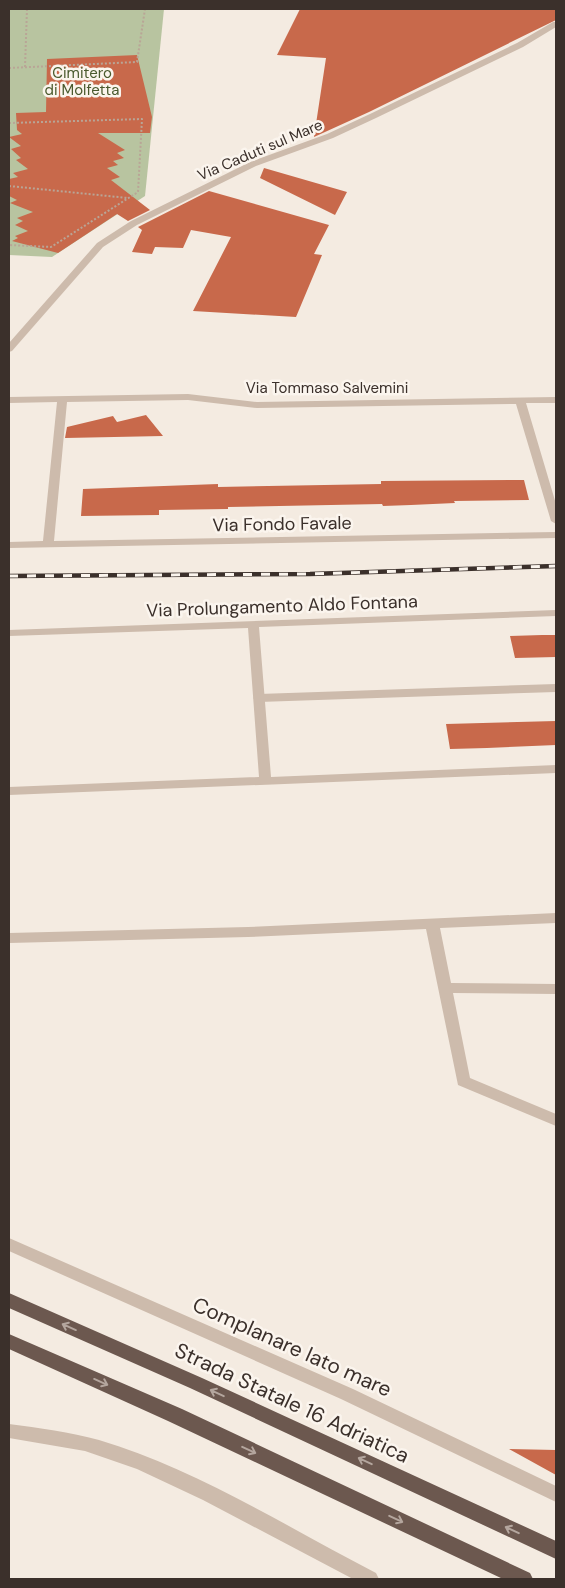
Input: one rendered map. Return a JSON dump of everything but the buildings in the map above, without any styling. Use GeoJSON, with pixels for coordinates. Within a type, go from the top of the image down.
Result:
{"type":"FeatureCollection","features":[{"type":"Feature","properties":{"kind":"highway","name":"Strada Statale 16 Adriatica"},"geometry":{"type":"LineString","coordinates":[[9,1300],[556,1550]]}},
{"type":"Feature","properties":{"kind":"highway"},"geometry":{"type":"LineString","coordinates":[[9,1341],[184,1419],[524,1579]]}},
{"type":"Feature","properties":{"kind":"street","name":"Via Caduti sul Mare"},"geometry":{"type":"LineString","coordinates":[[9,349],[100,246],[134,224],[253,164],[330,136],[373,116],[520,45],[556,24]]}},
{"type":"Feature","properties":{"kind":"street","name":"Via Tommaso Salvemini"},"geometry":{"type":"LineString","coordinates":[[9,400],[188,398],[257,405],[556,400]]}},
{"type":"Feature","properties":{"kind":"street"},"geometry":{"type":"LineString","coordinates":[[48,545],[62,399]]}},
{"type":"Feature","properties":{"kind":"street"},"geometry":{"type":"LineString","coordinates":[[520,401],[556,521]]}},
{"type":"Feature","properties":{"kind":"street","name":"Via Fondo Favale"},"geometry":{"type":"LineString","coordinates":[[9,545],[556,535]]}},
{"type":"Feature","properties":{"kind":"street","name":"Via Prolungamento Aldo Fontana"},"geometry":{"type":"LineString","coordinates":[[9,633],[556,613]]}},
{"type":"Feature","properties":{"kind":"street"},"geometry":{"type":"LineString","coordinates":[[253,625],[266,780]]}},
{"type":"Feature","properties":{"kind":"street"},"geometry":{"type":"LineString","coordinates":[[259,698],[556,688]]}},
{"type":"Feature","properties":{"kind":"street"},"geometry":{"type":"LineString","coordinates":[[9,791],[556,768]]}},
{"type":"Feature","properties":{"kind":"street"},"geometry":{"type":"LineString","coordinates":[[9,938],[248,932],[556,918]]}},
{"type":"Feature","properties":{"kind":"street"},"geometry":{"type":"LineString","coordinates":[[432,924],[463,1081],[556,1120]]}},
{"type":"Feature","properties":{"kind":"street"},"geometry":{"type":"LineString","coordinates":[[444,988],[556,989]]}},
{"type":"Feature","properties":{"kind":"street","name":"Complanare lato mare"},"geometry":{"type":"LineString","coordinates":[[9,1244],[347,1394],[556,1494]]}},
{"type":"Feature","properties":{"kind":"street"},"geometry":{"type":"LineString","coordinates":[[9,1431],[44,1436],[108,1450],[185,1482],[370,1579]]}},
{"type":"Feature","properties":{"kind":"path"},"geometry":{"type":"LineString","coordinates":[[25,67],[27,9]]}},
{"type":"Feature","properties":{"kind":"path"},"geometry":{"type":"LineString","coordinates":[[9,68],[138,62],[146,9]]}},
{"type":"Feature","properties":{"kind":"path"},"geometry":{"type":"LineString","coordinates":[[9,123],[142,119],[138,192],[51,247],[9,246]]}},
{"type":"Feature","properties":{"kind":"path"},"geometry":{"type":"LineString","coordinates":[[9,186],[129,198]]}},
{"type":"Feature","properties":{"kind":"green space","name":"Cimitero di Molfetta"},"geometry":{"type":"Polygon","coordinates":[[[9,9],[164,9],[145,196],[52,257],[9,255],[9,9]]]}},
{"type":"Feature","properties":{"kind":"railway"},"geometry":{"type":"LineString","coordinates":[[9,576],[310,574],[556,566]]}}]}
